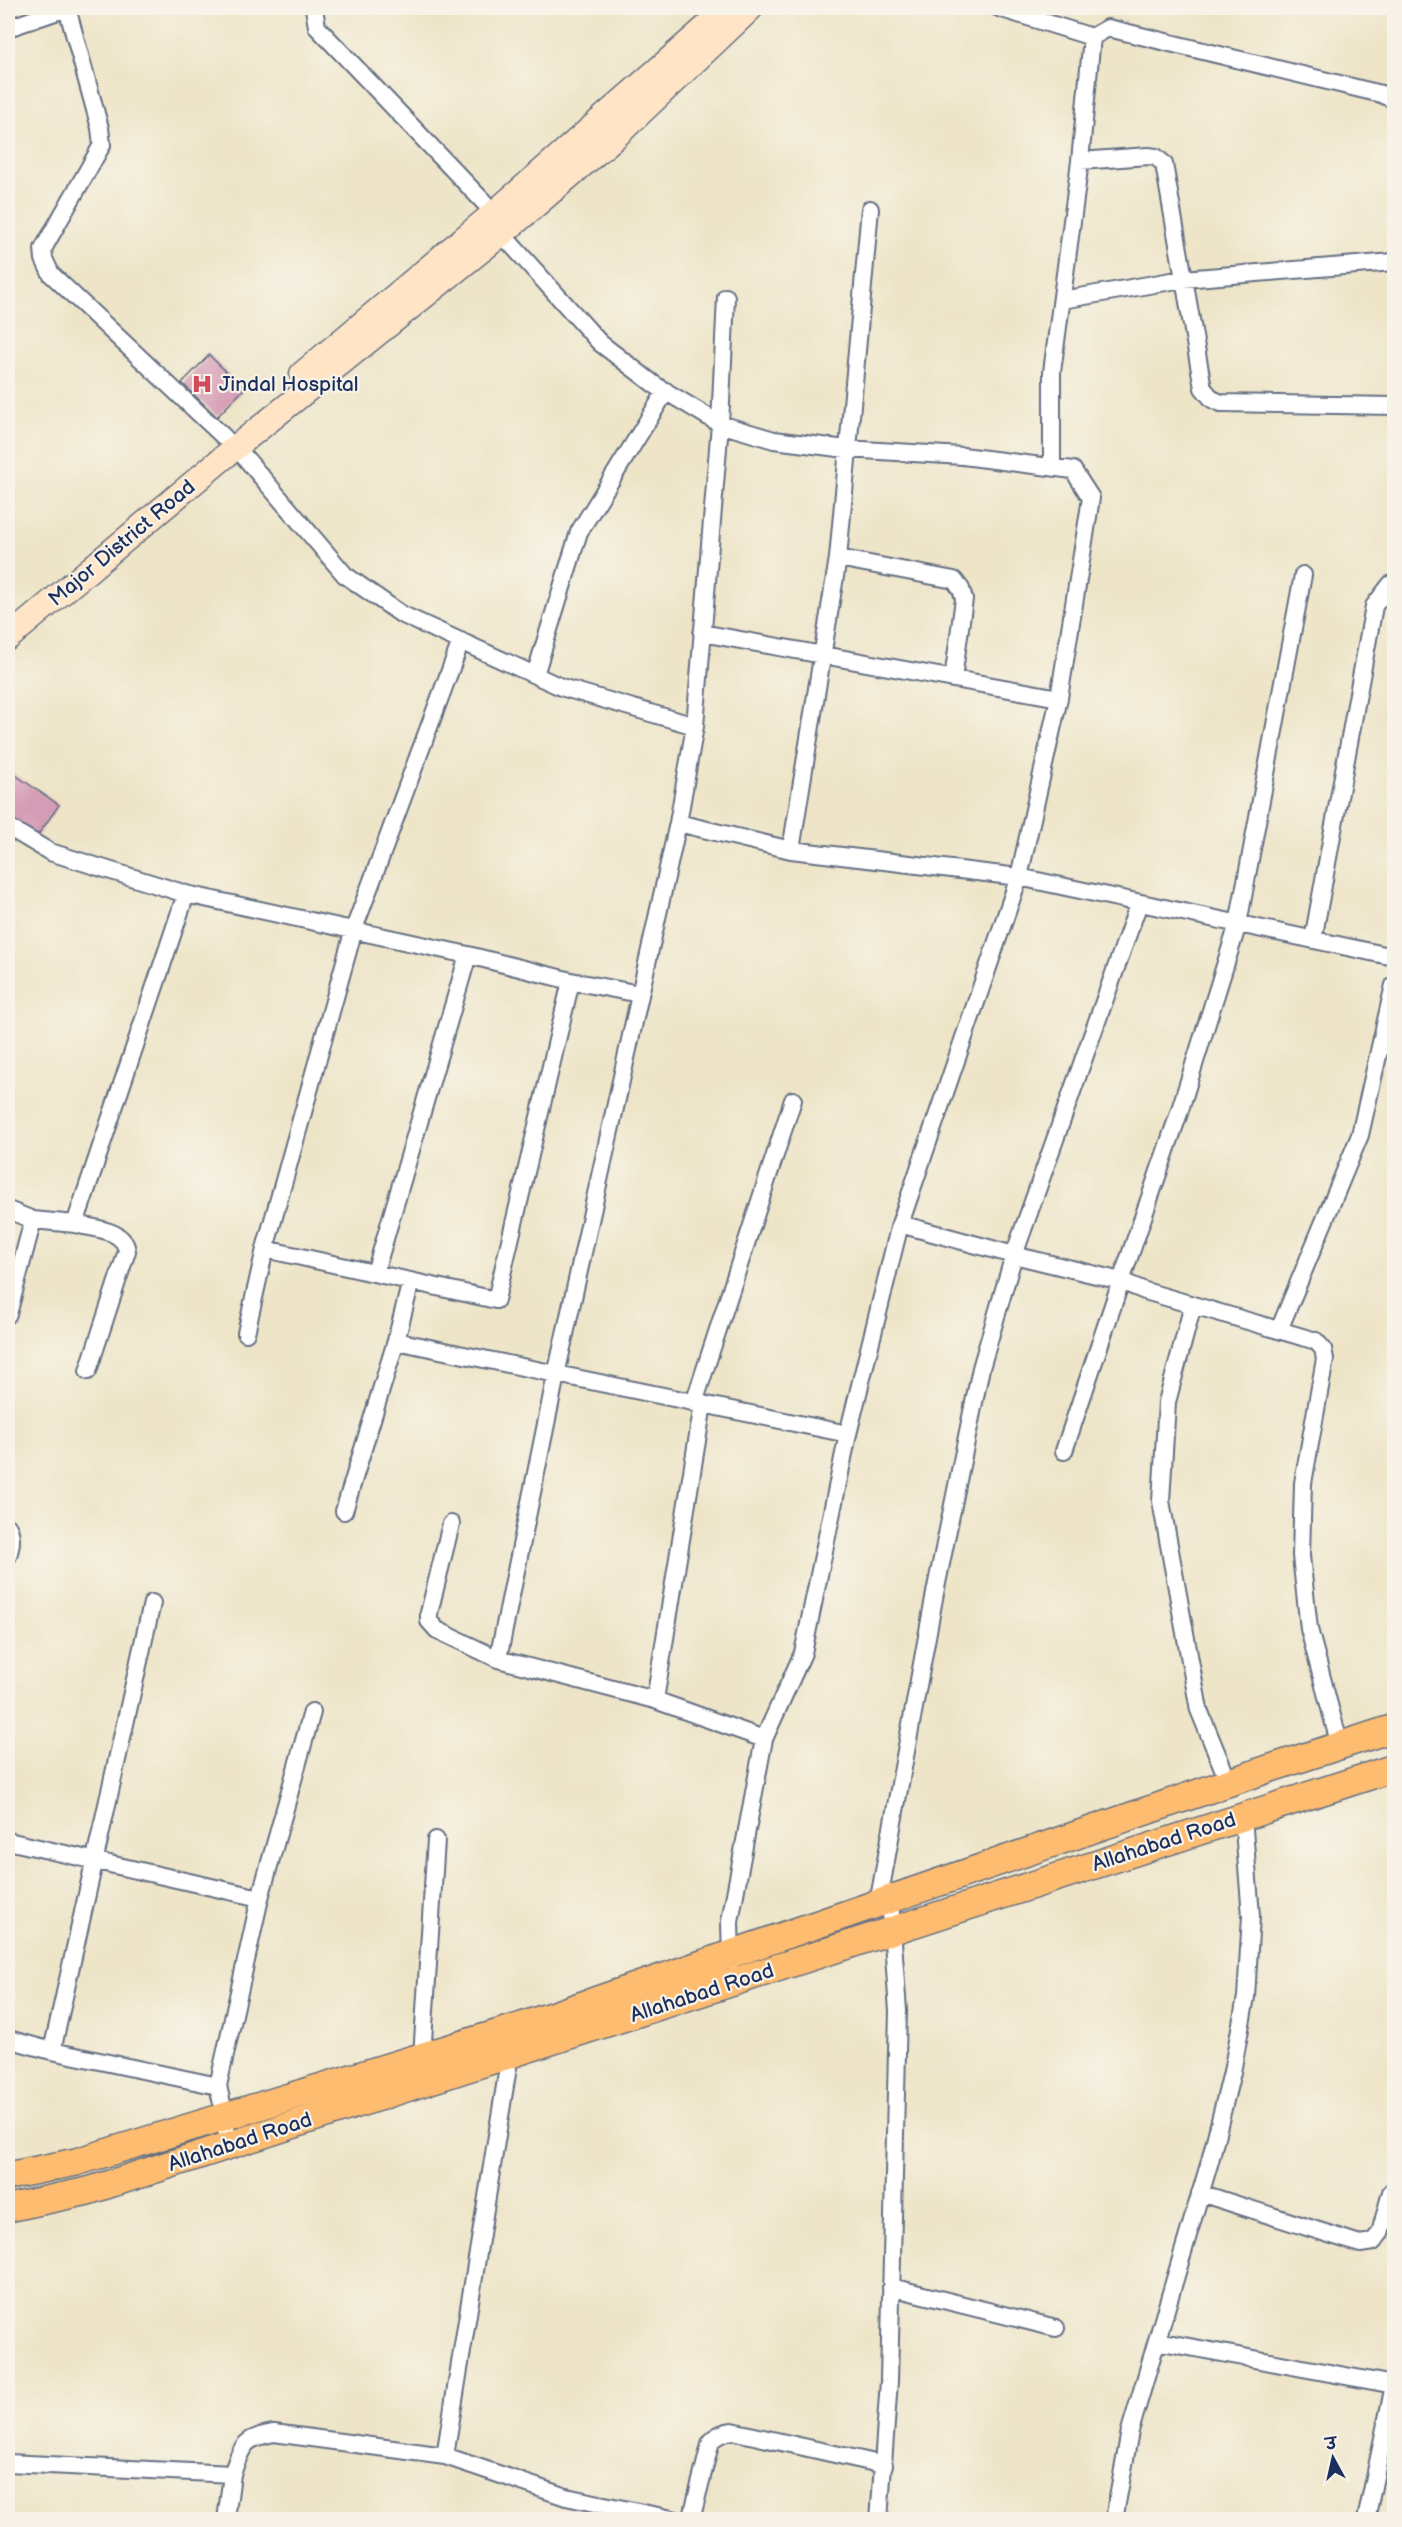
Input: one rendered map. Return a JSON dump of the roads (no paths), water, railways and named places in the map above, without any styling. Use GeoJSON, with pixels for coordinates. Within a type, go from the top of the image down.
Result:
{"type":"FeatureCollection","features":[{"type":"Feature","properties":{"kind":"main road"},"geometry":{"type":"LineString","coordinates":[[8,2176],[76,2162],[522,2026],[729,1953],[1395,1728]]}},
{"type":"Feature","properties":{"kind":"main road","name":"Allahabad Road"},"geometry":{"type":"LineString","coordinates":[[8,2208],[88,2191],[1395,1768]]}},
{"type":"Feature","properties":{"kind":"street"},"geometry":{"type":"LineString","coordinates":[[8,28],[67,8],[100,128],[102,145],[43,249],[44,259],[51,273],[231,443],[345,575],[401,614],[561,687],[695,726]]}},
{"type":"Feature","properties":{"kind":"street"},"geometry":{"type":"LineString","coordinates":[[314,8],[317,27],[502,225],[600,343],[666,391],[720,424],[774,440],[846,449],[963,456],[1073,470],[1091,498],[1059,698],[1019,877],[900,1224],[848,1434],[803,1653],[764,1739],[730,1921],[729,1953],[736,1982]]}},
{"type":"Feature","properties":{"kind":"street"},"geometry":{"type":"LineString","coordinates":[[502,225],[728,8]]}},
{"type":"Feature","properties":{"kind":"street"},"geometry":{"type":"LineString","coordinates":[[8,627],[231,443],[614,138],[751,8]]}},
{"type":"Feature","properties":{"kind":"street"},"geometry":{"type":"LineString","coordinates":[[999,8],[1092,37],[1108,28],[1381,94],[1395,100]]}},
{"type":"Feature","properties":{"kind":"street"},"geometry":{"type":"LineString","coordinates":[[1052,467],[1053,372],[1080,160],[1092,37]]}},
{"type":"Feature","properties":{"kind":"street"},"geometry":{"type":"LineString","coordinates":[[1080,160],[1148,156],[1156,157],[1164,164],[1203,388],[1212,399],[1221,403],[1395,406]]}},
{"type":"Feature","properties":{"kind":"street"},"geometry":{"type":"LineString","coordinates":[[791,850],[838,558],[846,449],[870,209]]}},
{"type":"Feature","properties":{"kind":"street"},"geometry":{"type":"LineString","coordinates":[[1062,300],[1183,279],[1395,262]]}},
{"type":"Feature","properties":{"kind":"street"},"geometry":{"type":"LineString","coordinates":[[498,1659],[556,1375],[678,823],[695,726],[720,424],[726,297]]}},
{"type":"Feature","properties":{"kind":"street"},"geometry":{"type":"LineString","coordinates":[[535,675],[579,532],[666,391]]}},
{"type":"Feature","properties":{"kind":"street","name":"Major District Road"},"geometry":{"type":"LineString","coordinates":[[8,638],[231,443]]}},
{"type":"Feature","properties":{"kind":"street"},"geometry":{"type":"LineString","coordinates":[[838,558],[954,580],[961,589],[964,599],[953,679]]}},
{"type":"Feature","properties":{"kind":"street"},"geometry":{"type":"LineString","coordinates":[[1064,1451],[1178,1116],[1238,924],[1303,575]]}},
{"type":"Feature","properties":{"kind":"street"},"geometry":{"type":"LineString","coordinates":[[1313,940],[1374,606],[1390,585],[1395,583]]}},
{"type":"Feature","properties":{"kind":"street"},"geometry":{"type":"LineString","coordinates":[[702,633],[1059,698]]}},
{"type":"Feature","properties":{"kind":"street"},"geometry":{"type":"LineString","coordinates":[[246,1333],[265,1249],[354,929],[461,641]]}},
{"type":"Feature","properties":{"kind":"street"},"geometry":{"type":"LineString","coordinates":[[678,823],[791,850],[1019,877],[1395,957]]}},
{"type":"Feature","properties":{"kind":"street"},"geometry":{"type":"LineString","coordinates":[[8,827],[50,852],[186,894],[354,929],[571,981],[640,994]]}},
{"type":"Feature","properties":{"kind":"street"},"geometry":{"type":"LineString","coordinates":[[75,1224],[186,894]]}},
{"type":"Feature","properties":{"kind":"street"},"geometry":{"type":"LineString","coordinates":[[879,2520],[889,2381],[898,2011],[894,1929],[884,1902],[935,1593],[981,1368],[1014,1255],[1139,903]]}},
{"type":"Feature","properties":{"kind":"street"},"geometry":{"type":"LineString","coordinates":[[375,1273],[468,955]]}},
{"type":"Feature","properties":{"kind":"street"},"geometry":{"type":"LineString","coordinates":[[265,1249],[496,1300],[571,981]]}},
{"type":"Feature","properties":{"kind":"street"},"geometry":{"type":"LineString","coordinates":[[1279,1330],[1360,1135],[1395,985]]}},
{"type":"Feature","properties":{"kind":"street"},"geometry":{"type":"LineString","coordinates":[[656,1700],[699,1404],[793,1100]]}},
{"type":"Feature","properties":{"kind":"street"},"geometry":{"type":"LineString","coordinates":[[8,1210],[33,1220],[75,1224],[121,1236],[126,1243],[127,1251],[88,1371]]}},
{"type":"Feature","properties":{"kind":"street"},"geometry":{"type":"LineString","coordinates":[[8,1314],[33,1220]]}},
{"type":"Feature","properties":{"kind":"street"},"geometry":{"type":"LineString","coordinates":[[900,1224],[1122,1281],[1145,1291],[1316,1341],[1323,1349],[1324,1359],[1303,1483],[1301,1556],[1309,1629],[1340,1746]]}},
{"type":"Feature","properties":{"kind":"street"},"geometry":{"type":"LineString","coordinates":[[344,1511],[396,1341],[411,1281]]}},
{"type":"Feature","properties":{"kind":"street"},"geometry":{"type":"LineString","coordinates":[[1193,1305],[1167,1402],[1161,1501],[1199,1710],[1229,1783]]}},
{"type":"Feature","properties":{"kind":"street"},"geometry":{"type":"LineString","coordinates":[[396,1341],[848,1434]]}},
{"type":"Feature","properties":{"kind":"street"},"geometry":{"type":"LineString","coordinates":[[451,1524],[429,1612],[429,1621],[437,1630],[498,1659],[656,1700],[764,1739]]}},
{"type":"Feature","properties":{"kind":"street"},"geometry":{"type":"LineString","coordinates":[[8,1527],[11,1533],[11,1545],[8,1556]]}},
{"type":"Feature","properties":{"kind":"street"},"geometry":{"type":"LineString","coordinates":[[52,2051],[152,1602]]}},
{"type":"Feature","properties":{"kind":"street"},"geometry":{"type":"LineString","coordinates":[[228,2145],[218,2086],[260,1898],[312,1712]]}},
{"type":"Feature","properties":{"kind":"street"},"geometry":{"type":"LineString","coordinates":[[1114,2520],[1130,2431],[1200,2193],[1232,2072],[1246,1997],[1251,1916],[1243,1816]]}},
{"type":"Feature","properties":{"kind":"street"},"geometry":{"type":"LineString","coordinates":[[422,2056],[436,1840]]}},
{"type":"Feature","properties":{"kind":"street"},"geometry":{"type":"LineString","coordinates":[[8,1841],[260,1898]]}},
{"type":"Feature","properties":{"kind":"street"},"geometry":{"type":"LineString","coordinates":[[8,2039],[52,2051],[218,2086]]}},
{"type":"Feature","properties":{"kind":"street"},"geometry":{"type":"LineString","coordinates":[[445,2456],[510,2055]]}},
{"type":"Feature","properties":{"kind":"street"},"geometry":{"type":"LineString","coordinates":[[1200,2193],[1360,2244],[1373,2242],[1380,2233],[1391,2192],[1395,2190]]}},
{"type":"Feature","properties":{"kind":"street"},"geometry":{"type":"LineString","coordinates":[[891,2287],[1056,2328]]}},
{"type":"Feature","properties":{"kind":"street"},"geometry":{"type":"LineString","coordinates":[[1157,2341],[1394,2385],[1366,2520]]}},
{"type":"Feature","properties":{"kind":"street"},"geometry":{"type":"LineString","coordinates":[[692,2520],[711,2441],[717,2435],[725,2432],[884,2465]]}},
{"type":"Feature","properties":{"kind":"street"},"geometry":{"type":"LineString","coordinates":[[226,2520],[232,2474],[243,2445],[251,2439],[274,2433],[445,2456],[566,2497],[677,2520]]}},
{"type":"Feature","properties":{"kind":"street"},"geometry":{"type":"LineString","coordinates":[[8,2463],[232,2474]]}},
{"type":"Feature","properties":{"kind":"place","name":"Jindal Hospital"},"geometry":{"type":"Point","coordinates":[202,384]}}]}
